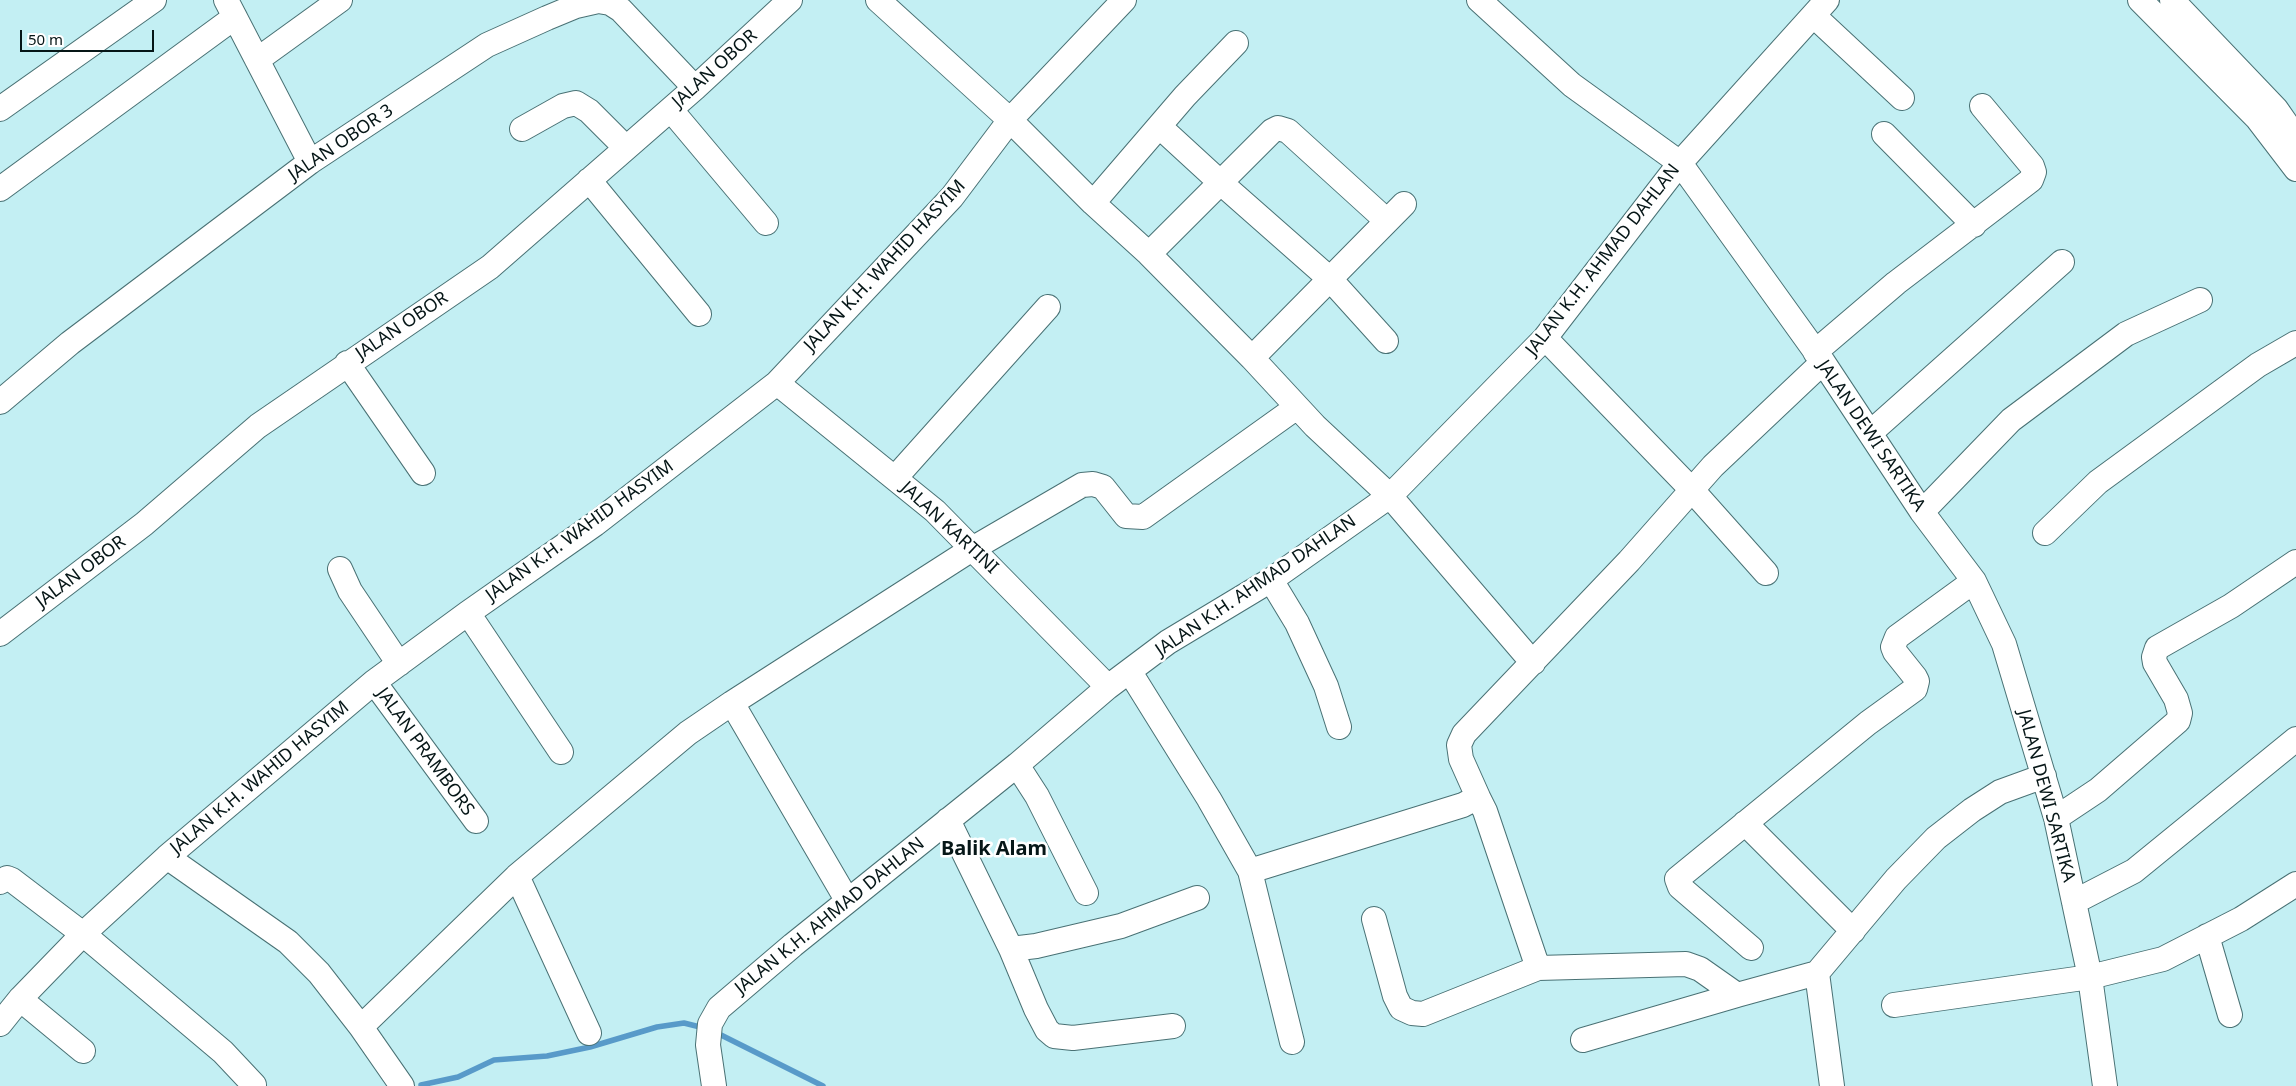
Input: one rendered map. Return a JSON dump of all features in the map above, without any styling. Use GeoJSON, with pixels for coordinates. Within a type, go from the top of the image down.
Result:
{"type":"FeatureCollection","features":[{"type":"Feature","properties":{"kind":"street"},"geometry":{"type":"LineString","coordinates":[[0,109],[154,0]]}},
{"type":"Feature","properties":{"kind":"street"},"geometry":{"type":"LineString","coordinates":[[257,60],[340,0]]}},
{"type":"Feature","properties":{"kind":"street","name":"JALAN OBOR"},"geometry":{"type":"LineString","coordinates":[[0,634],[144,524],[258,426],[490,266],[671,110],[790,0]]}},
{"type":"Feature","properties":{"kind":"street"},"geometry":{"type":"LineString","coordinates":[[878,0],[1010,120],[1093,203],[1149,254],[1252,358],[1315,426],[1390,496],[1533,663]]}},
{"type":"Feature","properties":{"kind":"street","name":"JALAN K.H. WAHID HASYIM"},"geometry":{"type":"LineString","coordinates":[[0,1024],[20,999],[83,934],[167,857],[374,682],[595,524],[776,383],[952,197],[1010,120],[1124,0]]}},
{"type":"Feature","properties":{"kind":"street","name":"JALAN DEWI SARTIKA"},"geometry":{"type":"LineString","coordinates":[[1480,0],[1572,86],[1680,163],[1819,357],[1922,512],[1974,581],[2004,644],[2056,818],[2090,977],[2106,1086]]}},
{"type":"Feature","properties":{"kind":"street"},"geometry":{"type":"LineString","coordinates":[[2140,0],[2241,88],[2276,109],[2296,138]]}},
{"type":"Feature","properties":{"kind":"street"},"geometry":{"type":"LineString","coordinates":[[2172,0],[2241,88],[2257,118],[2296,169]]}},
{"type":"Feature","properties":{"kind":"street","name":"JALAN OBOR 3"},"geometry":{"type":"LineString","coordinates":[[0,402],[70,344],[310,162],[487,45],[576,6],[598,1],[610,4],[621,10],[695,88]]}},
{"type":"Feature","properties":{"kind":"street"},"geometry":{"type":"LineString","coordinates":[[1820,8],[1902,98]]}},
{"type":"Feature","properties":{"kind":"street","name":"JALAN K.H. AHMAD DAHLAN"},"geometry":{"type":"LineString","coordinates":[[714,1086],[709,1035],[719,1008],[847,900],[1017,765],[1108,687],[1168,642],[1271,580],[1390,496],[1545,338],[1680,163],[1820,8]]}},
{"type":"Feature","properties":{"kind":"street"},"geometry":{"type":"LineString","coordinates":[[0,189],[231,9],[310,162]]}},
{"type":"Feature","properties":{"kind":"street"},"geometry":{"type":"LineString","coordinates":[[1093,203],[1185,96],[1236,42]]}},
{"type":"Feature","properties":{"kind":"street"},"geometry":{"type":"LineString","coordinates":[[522,129],[563,106],[576,103],[589,111],[626,148]]}},
{"type":"Feature","properties":{"kind":"street"},"geometry":{"type":"LineString","coordinates":[[1538,968],[1485,811],[1461,759],[1459,745],[1461,738],[1533,663],[1713,466],[1819,357],[1896,283],[2031,180],[2034,172],[2027,159],[1982,106]]}},
{"type":"Feature","properties":{"kind":"street"},"geometry":{"type":"LineString","coordinates":[[671,110],[766,223]]}},
{"type":"Feature","properties":{"kind":"street"},"geometry":{"type":"LineString","coordinates":[[1160,127],[1330,279],[1386,341]]}},
{"type":"Feature","properties":{"kind":"street"},"geometry":{"type":"LineString","coordinates":[[1149,254],[1272,131],[1283,129],[1288,131],[1386,221]]}},
{"type":"Feature","properties":{"kind":"street"},"geometry":{"type":"LineString","coordinates":[[1884,134],[1974,224]]}},
{"type":"Feature","properties":{"kind":"street"},"geometry":{"type":"LineString","coordinates":[[589,180],[699,314]]}},
{"type":"Feature","properties":{"kind":"street"},"geometry":{"type":"LineString","coordinates":[[1252,358],[1404,204]]}},
{"type":"Feature","properties":{"kind":"street"},"geometry":{"type":"LineString","coordinates":[[1870,434],[2062,262]]}},
{"type":"Feature","properties":{"kind":"street"},"geometry":{"type":"LineString","coordinates":[[1922,512],[2011,420],[2126,334],[2200,300]]}},
{"type":"Feature","properties":{"kind":"street"},"geometry":{"type":"LineString","coordinates":[[895,478],[1048,307]]}},
{"type":"Feature","properties":{"kind":"street"},"geometry":{"type":"LineString","coordinates":[[1545,338],[1692,490],[1766,572]]}},
{"type":"Feature","properties":{"kind":"street"},"geometry":{"type":"LineString","coordinates":[[2045,533],[2098,482],[2258,365],[2296,344]]}},
{"type":"Feature","properties":{"kind":"street"},"geometry":{"type":"LineString","coordinates":[[347,363],[423,472]]}},
{"type":"Feature","properties":{"kind":"street","name":"JALAN KARTINI"},"geometry":{"type":"LineString","coordinates":[[776,383],[935,511],[1108,687]]}},
{"type":"Feature","properties":{"kind":"street"},"geometry":{"type":"LineString","coordinates":[[361,1027],[517,876],[688,733],[732,703],[972,549],[1082,485],[1093,484],[1103,487],[1126,516],[1133,518],[1143,517],[1298,407]]}},
{"type":"Feature","properties":{"kind":"street"},"geometry":{"type":"LineString","coordinates":[[2056,818],[2098,790],[2178,721],[2180,713],[2176,699],[2155,663],[2154,653],[2157,648],[2231,606],[2296,562]]}},
{"type":"Feature","properties":{"kind":"street"},"geometry":{"type":"LineString","coordinates":[[340,569],[350,591],[399,664]]}},
{"type":"Feature","properties":{"kind":"street"},"geometry":{"type":"LineString","coordinates":[[1271,580],[1297,624],[1318,668],[1339,727]]}},
{"type":"Feature","properties":{"kind":"street"},"geometry":{"type":"LineString","coordinates":[[1751,948],[1677,883],[1679,876],[1868,723],[1915,689],[1917,681],[1893,647],[1897,637],[1974,581]]}},
{"type":"Feature","properties":{"kind":"street"},"geometry":{"type":"LineString","coordinates":[[468,613],[561,752]]}},
{"type":"Feature","properties":{"kind":"street"},"geometry":{"type":"LineString","coordinates":[[1130,672],[1209,799],[1250,872],[1292,1042]]}},
{"type":"Feature","properties":{"kind":"street","name":"JALAN PRAMBORS"},"geometry":{"type":"LineString","coordinates":[[374,682],[476,821]]}},
{"type":"Feature","properties":{"kind":"street"},"geometry":{"type":"LineString","coordinates":[[732,703],[847,900]]}},
{"type":"Feature","properties":{"kind":"street"},"geometry":{"type":"LineString","coordinates":[[2074,902],[2134,871],[2296,739]]}},
{"type":"Feature","properties":{"kind":"street"},"geometry":{"type":"LineString","coordinates":[[1017,765],[1036,796],[1086,893]]}},
{"type":"Feature","properties":{"kind":"street"},"geometry":{"type":"LineString","coordinates":[[1583,1040],[1817,973],[1896,879],[1936,838],[1972,810],[2000,792],[2044,776]]}},
{"type":"Feature","properties":{"kind":"street"},"geometry":{"type":"LineString","coordinates":[[1250,872],[1463,806],[1478,798]]}},
{"type":"Feature","properties":{"kind":"street"},"geometry":{"type":"LineString","coordinates":[[948,820],[1011,949],[1036,1009],[1047,1030],[1054,1036],[1073,1038],[1173,1026]]}},
{"type":"Feature","properties":{"kind":"street"},"geometry":{"type":"LineString","coordinates":[[1745,823],[1853,931]]}},
{"type":"Feature","properties":{"kind":"street"},"geometry":{"type":"LineString","coordinates":[[167,857],[288,942],[319,973],[361,1027],[402,1086]]}},
{"type":"Feature","properties":{"kind":"street"},"geometry":{"type":"LineString","coordinates":[[517,876],[589,1033]]}},
{"type":"Feature","properties":{"kind":"street"},"geometry":{"type":"LineString","coordinates":[[0,882],[6,878],[12,880],[83,934],[223,1052],[254,1084]]}},
{"type":"Feature","properties":{"kind":"street"},"geometry":{"type":"LineString","coordinates":[[1894,1005],[2090,977],[2163,959],[2241,918],[2296,884]]}},
{"type":"Feature","properties":{"kind":"street"},"geometry":{"type":"LineString","coordinates":[[1011,949],[1036,946],[1120,926],[1196,898]]}},
{"type":"Feature","properties":{"kind":"street"},"geometry":{"type":"LineString","coordinates":[[1374,918],[1400,1008],[1412,1013],[1423,1014],[1538,968],[1686,964],[1700,969],[1737,995]]}},
{"type":"Feature","properties":{"kind":"street"},"geometry":{"type":"LineString","coordinates":[[2207,936],[2230,1015]]}},
{"type":"Feature","properties":{"kind":"street"},"geometry":{"type":"LineString","coordinates":[[1817,973],[1832,1086]]}},
{"type":"Feature","properties":{"kind":"street"},"geometry":{"type":"LineString","coordinates":[[20,999],[83,1051]]}},
{"type":"Feature","properties":{"kind":"waterway"},"geometry":{"type":"LineString","coordinates":[[421,1085],[458,1077],[494,1060],[547,1056],[590,1047],[657,1027],[684,1023],[704,1028]]}},
{"type":"Feature","properties":{"kind":"waterway"},"geometry":{"type":"LineString","coordinates":[[715,1032],[823,1086]]}},
{"type":"Feature","properties":{"kind":"district","name":"Balik Alam"},"geometry":{"type":"Point","coordinates":[994,849]}}]}
